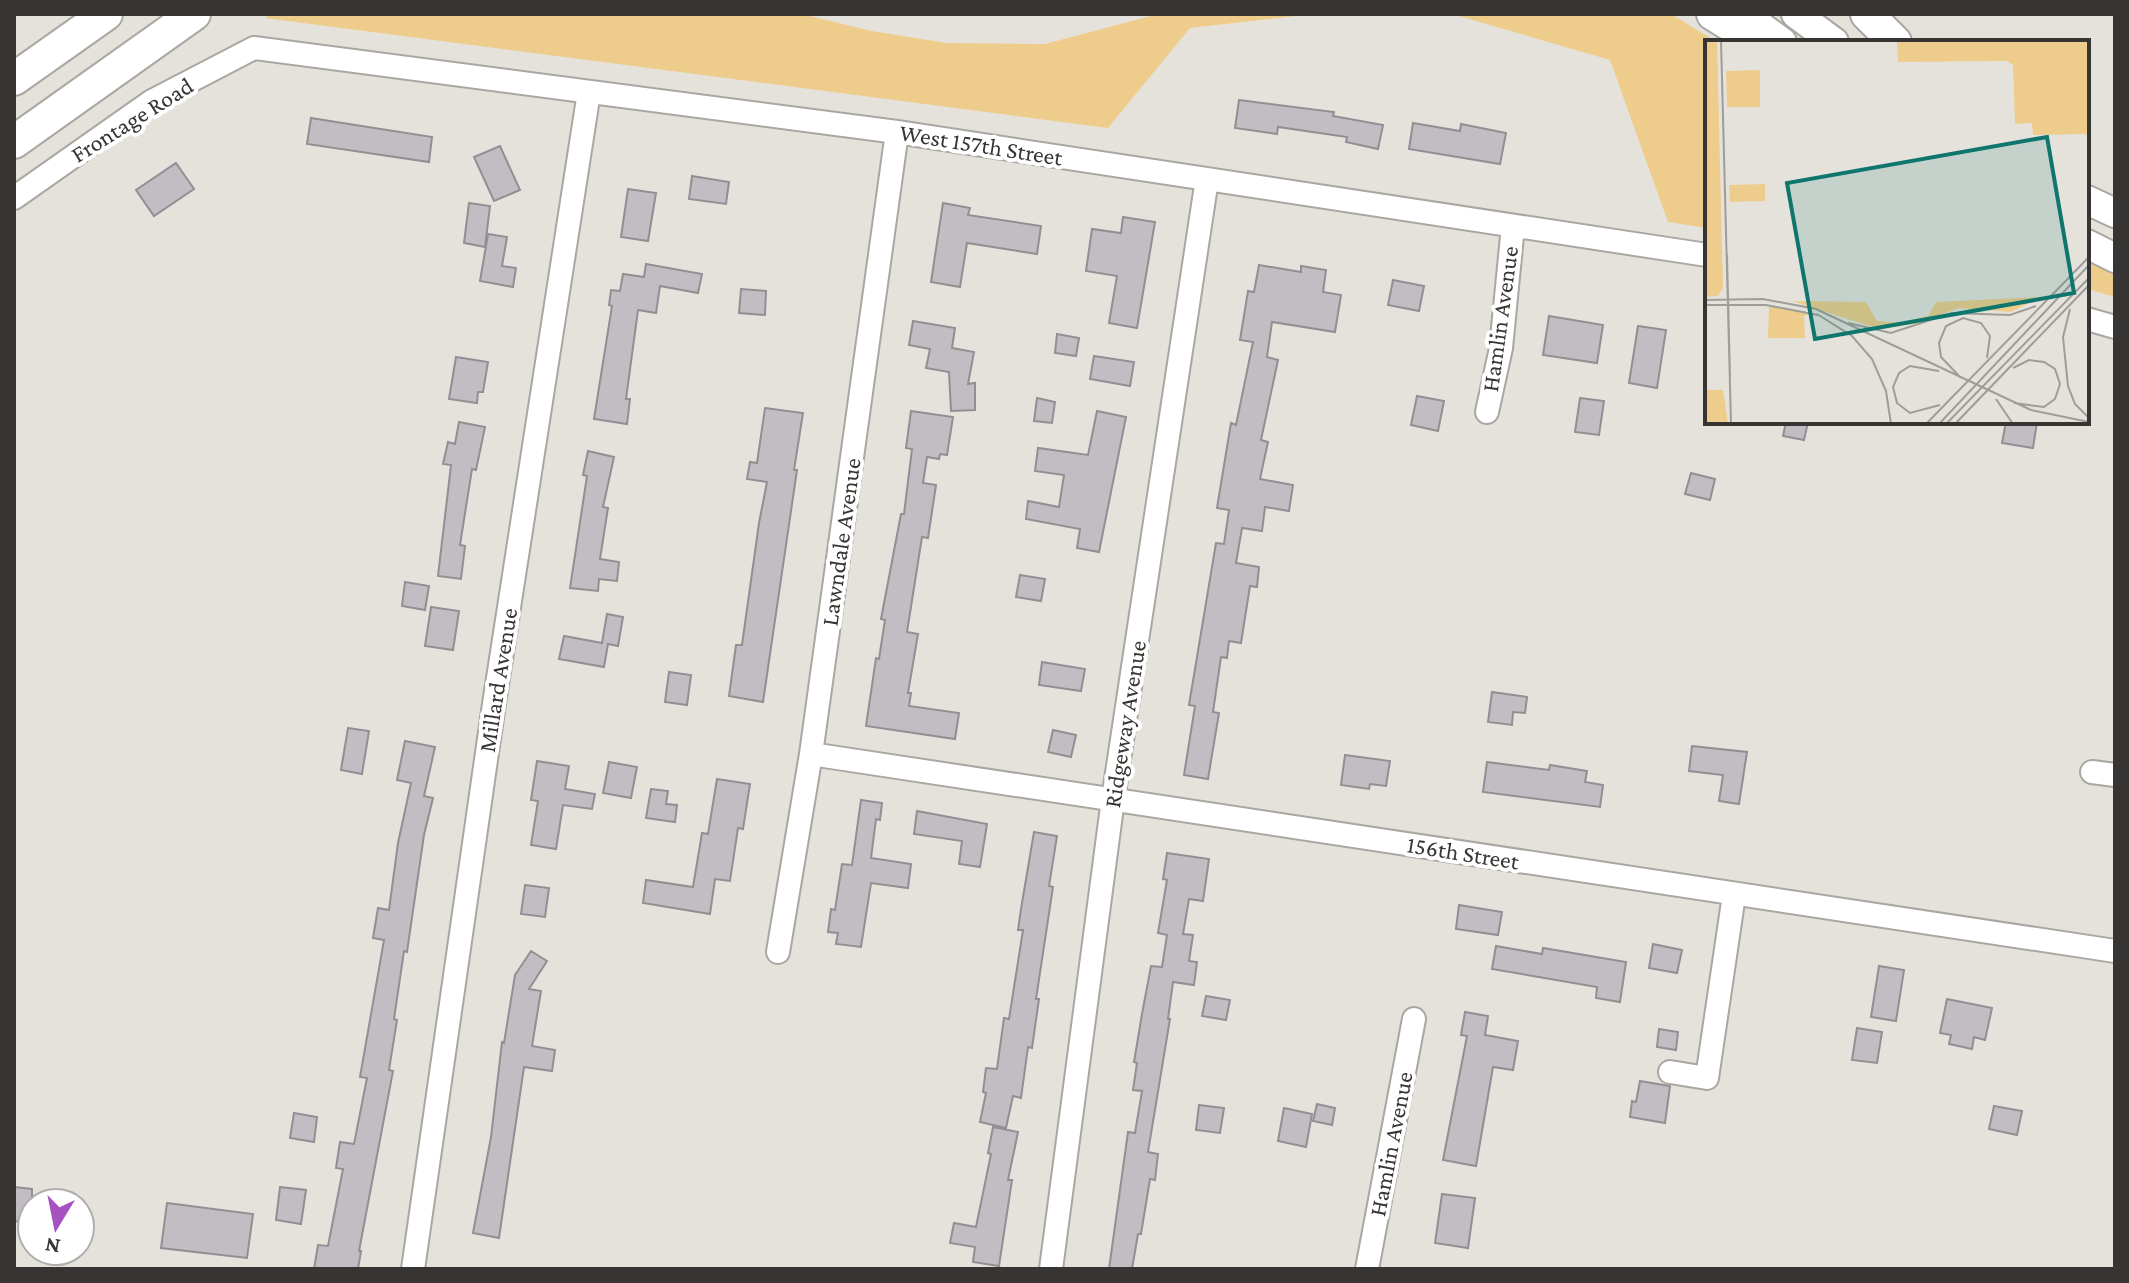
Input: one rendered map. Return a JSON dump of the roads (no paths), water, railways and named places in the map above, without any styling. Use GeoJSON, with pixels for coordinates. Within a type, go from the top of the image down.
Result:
{"type":"FeatureCollection","features":[{"type":"Feature","properties":{"kind":"highway"},"geometry":{"type":"LineString","coordinates":[[14,79],[106,14]]}},
{"type":"Feature","properties":{"kind":"highway"},"geometry":{"type":"LineString","coordinates":[[14,142],[194,14]]}},
{"type":"Feature","properties":{"kind":"highway"},"geometry":{"type":"LineString","coordinates":[[160,39],[217,14]]}},
{"type":"Feature","properties":{"kind":"highway"},"geometry":{"type":"LineString","coordinates":[[1713,14],[1755,40]]}},
{"type":"Feature","properties":{"kind":"highway"},"geometry":{"type":"LineString","coordinates":[[1867,14],[1893,40]]}},
{"type":"Feature","properties":{"kind":"main road"},"geometry":{"type":"LineString","coordinates":[[1744,14],[1779,40]]}},
{"type":"Feature","properties":{"kind":"main road"},"geometry":{"type":"LineString","coordinates":[[1796,14],[1831,40]]}},
{"type":"Feature","properties":{"kind":"main road"},"geometry":{"type":"LineString","coordinates":[[2089,201],[2115,213]]}},
{"type":"Feature","properties":{"kind":"main road"},"geometry":{"type":"LineString","coordinates":[[2089,245],[2115,258]]}},
{"type":"Feature","properties":{"kind":"street","name":"West 157th Street"},"geometry":{"type":"LineString","coordinates":[[254,48],[897,132],[1705,255]]}},
{"type":"Feature","properties":{"kind":"street","name":"Frontage Road"},"geometry":{"type":"LineString","coordinates":[[14,198],[152,101],[254,48]]}},
{"type":"Feature","properties":{"kind":"street","name":"Millard Avenue"},"geometry":{"type":"LineString","coordinates":[[413,1269],[494,704],[589,92]]}},
{"type":"Feature","properties":{"kind":"street","name":"Lawndale Avenue"},"geometry":{"type":"LineString","coordinates":[[778,952],[811,754],[897,132]]}},
{"type":"Feature","properties":{"kind":"street","name":"Ridgeway Avenue"},"geometry":{"type":"LineString","coordinates":[[1051,1269],[1113,799],[1207,179]]}},
{"type":"Feature","properties":{"kind":"street","name":"Hamlin Avenue"},"geometry":{"type":"LineString","coordinates":[[1487,412],[1501,348],[1513,226]]}},
{"type":"Feature","properties":{"kind":"street"},"geometry":{"type":"LineString","coordinates":[[2089,320],[2115,327]]}},
{"type":"Feature","properties":{"kind":"street","name":"156th Street"},"geometry":{"type":"LineString","coordinates":[[811,754],[2115,951]]}},
{"type":"Feature","properties":{"kind":"street"},"geometry":{"type":"LineString","coordinates":[[2092,772],[2115,775]]}},
{"type":"Feature","properties":{"kind":"street"},"geometry":{"type":"LineString","coordinates":[[1670,1072],[1707,1078],[1734,895]]}},
{"type":"Feature","properties":{"kind":"street","name":"Hamlin Avenue"},"geometry":{"type":"LineString","coordinates":[[1367,1269],[1414,1019]]}}]}
